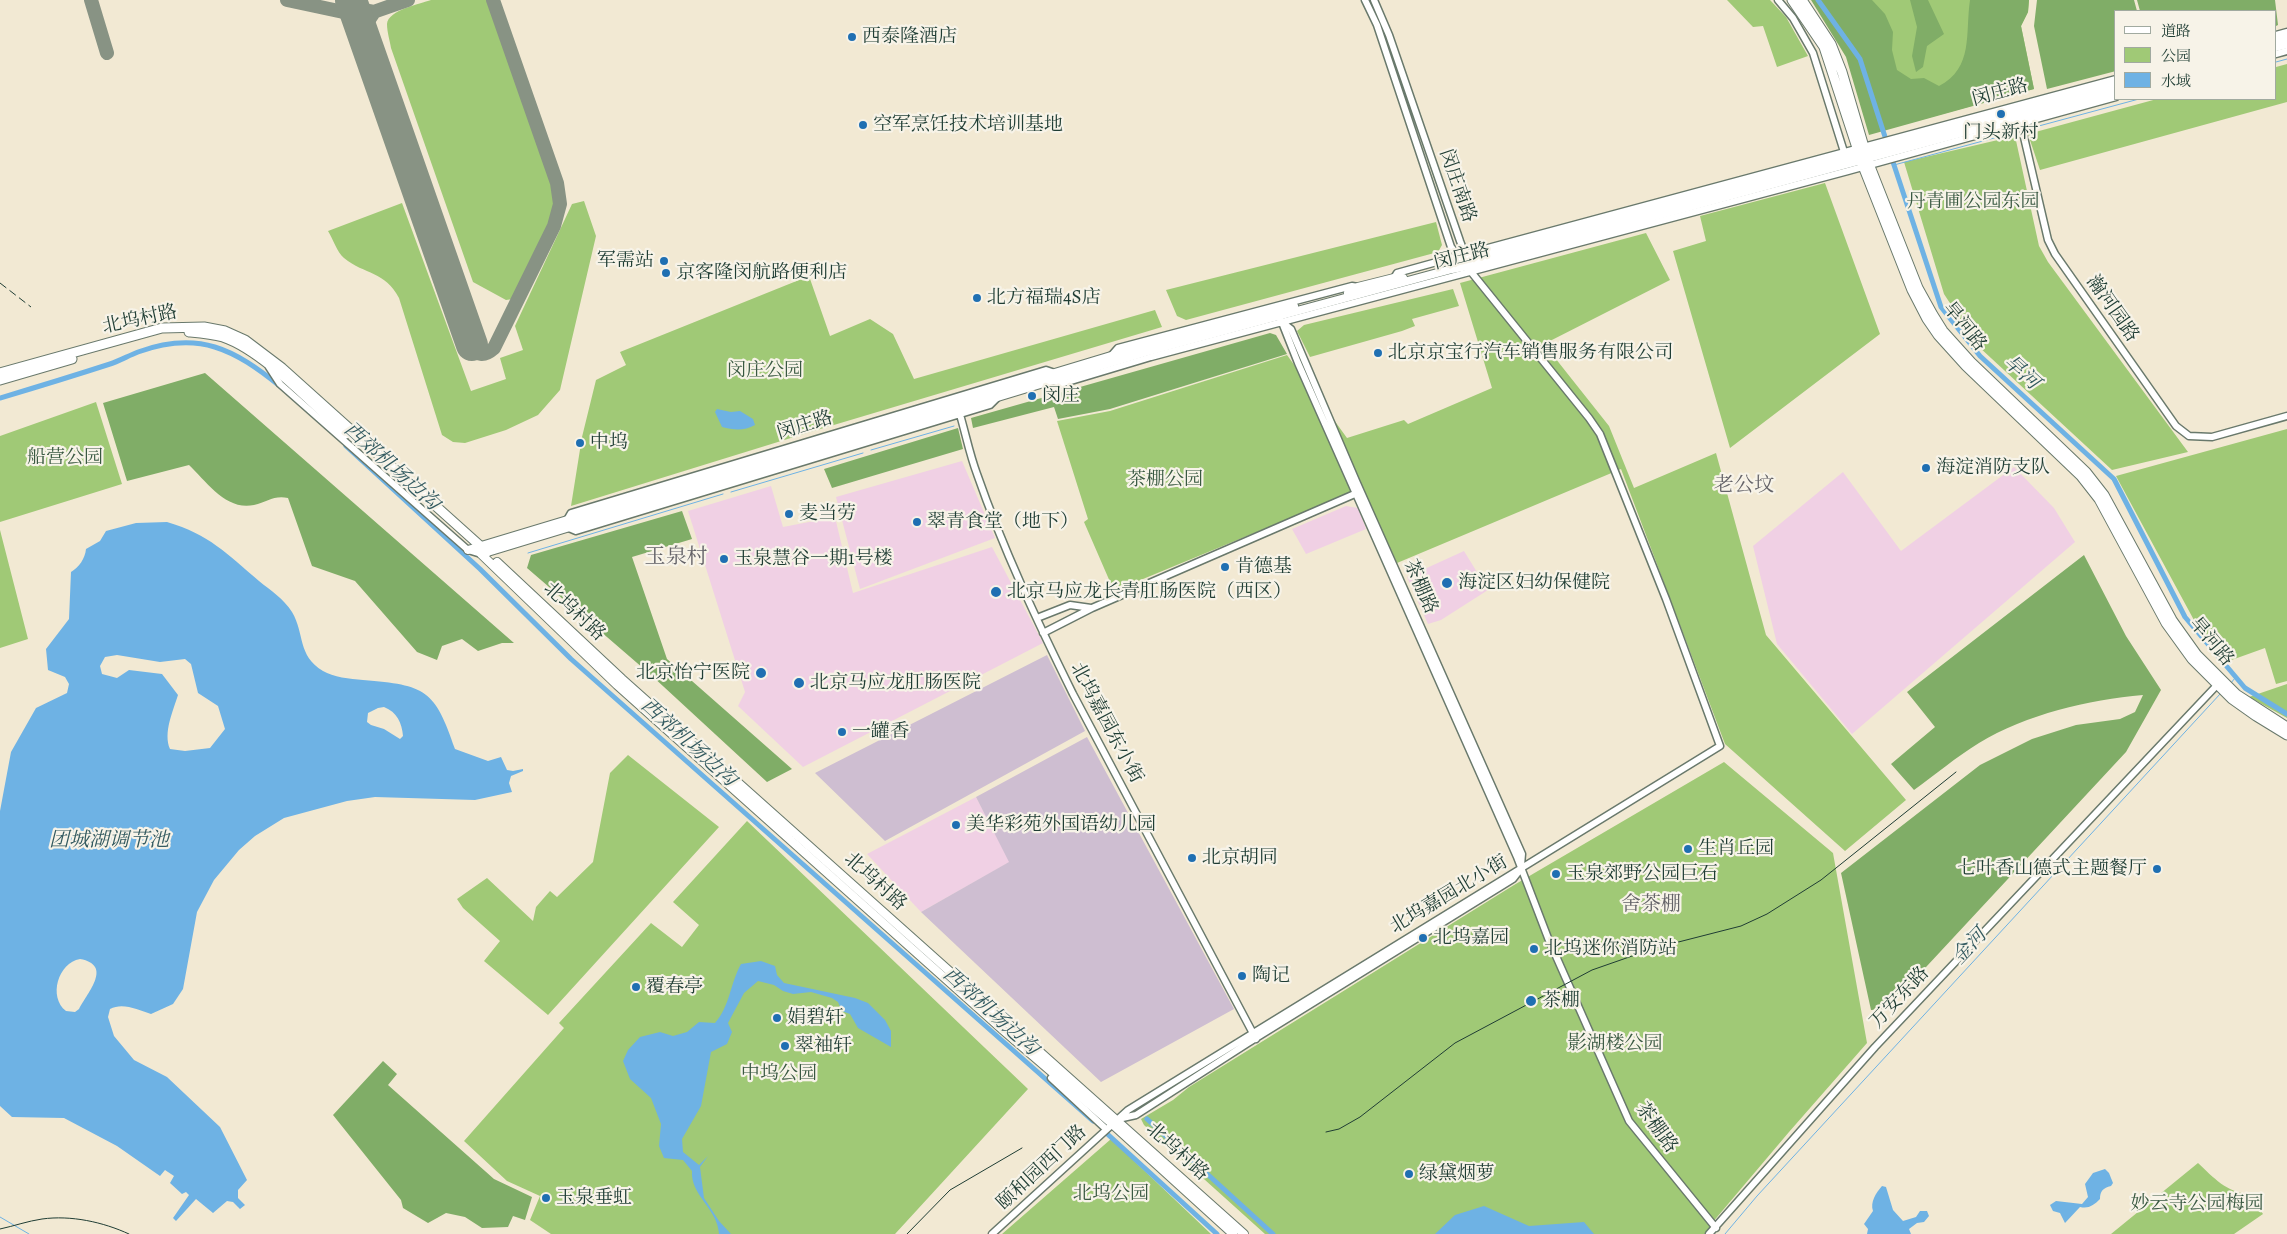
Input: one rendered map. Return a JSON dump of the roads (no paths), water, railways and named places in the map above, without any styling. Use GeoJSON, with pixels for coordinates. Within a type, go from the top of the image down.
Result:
{"type":"FeatureCollection","features":[{"type":"Feature","properties":{"kind":"main road","name":"旱河路"},"geometry":{"type":"LineString","coordinates":[[1792,0],[1824,47],[1912,290],[1938,335],[1966,366],[2081,476],[2112,521],[2156,606],[2176,640],[2192,659],[2256,716],[2287,735]]}},
{"type":"Feature","properties":{"kind":"main road","name":"旱河路"},"geometry":{"type":"LineString","coordinates":[[1802,0],[1814,16],[1830,44],[1842,72],[1863,156]]}},
{"type":"Feature","properties":{"kind":"main road","name":"闵庄路"},"geometry":{"type":"LineString","coordinates":[[1894,147],[2114,85]]}},
{"type":"Feature","properties":{"kind":"main road","name":"闵庄路"},"geometry":{"type":"LineString","coordinates":[[1894,147],[2021,125],[2114,92]]}},
{"type":"Feature","properties":{"kind":"main road"},"geometry":{"type":"LineString","coordinates":[[1877,152],[1894,147]]}},
{"type":"Feature","properties":{"kind":"main road","name":"闵庄路"},"geometry":{"type":"LineString","coordinates":[[478,550],[959,411],[1111,356],[1279,316],[1353,292],[1355,287],[1396,276],[1398,279],[1464,262],[1490,261],[1762,187],[1877,152]]}},
{"type":"Feature","properties":{"kind":"main road","name":"闵庄路"},"geometry":{"type":"LineString","coordinates":[[568,524],[1054,376],[1279,316],[1845,154],[1863,156]]}},
{"type":"Feature","properties":{"kind":"main road","name":"北坞村路"},"geometry":{"type":"LineString","coordinates":[[0,373],[162,328],[197,326],[225,331],[245,340],[282,368],[478,550],[617,685],[1047,1068],[1244,1234]]}},
{"type":"Feature","properties":{"kind":"main road","name":"北坞村路"},"geometry":{"type":"LineString","coordinates":[[0,380],[147,337],[183,332],[223,337],[265,362],[622,679],[1232,1234]]}},
{"type":"Feature","properties":{"kind":"main road","name":"旱河路"},"geometry":{"type":"LineString","coordinates":[[2224,688],[2287,727]]}},
{"type":"Feature","properties":{"kind":"main road"},"geometry":{"type":"LineString","coordinates":[[1047,1068],[1051,1078]]}},
{"type":"Feature","properties":{"kind":"street","name":"闵庄南路"},"geometry":{"type":"LineString","coordinates":[[1365,0],[1377,25],[1451,247],[1464,262]]}},
{"type":"Feature","properties":{"kind":"street","name":"闵庄南路"},"geometry":{"type":"LineString","coordinates":[[1374,0],[1389,35],[1457,233],[1464,262]]}},
{"type":"Feature","properties":{"kind":"street"},"geometry":{"type":"LineString","coordinates":[[1778,0],[1798,26],[1812,53],[1845,154]]}},
{"type":"Feature","properties":{"kind":"street","name":"闵庄路"},"geometry":{"type":"LineString","coordinates":[[1894,147],[2114,79]]}},
{"type":"Feature","properties":{"kind":"street","name":"闵庄路"},"geometry":{"type":"LineString","coordinates":[[2021,125],[2114,98]]}},
{"type":"Feature","properties":{"kind":"street"},"geometry":{"type":"LineString","coordinates":[[2021,125],[2045,104]]}},
{"type":"Feature","properties":{"kind":"street","name":"瀚河园路"},"geometry":{"type":"LineString","coordinates":[[2021,125],[2048,240],[2055,254],[2176,426],[2189,436],[2212,437],[2287,416]]}},
{"type":"Feature","properties":{"kind":"street"},"geometry":{"type":"LineString","coordinates":[[1877,152],[1894,147]]}},
{"type":"Feature","properties":{"kind":"street","name":"闵庄路"},"geometry":{"type":"LineString","coordinates":[[1464,262],[1776,190],[1877,152]]}},
{"type":"Feature","properties":{"kind":"street"},"geometry":{"type":"LineString","coordinates":[[1762,187],[1776,190]]}},
{"type":"Feature","properties":{"kind":"street","name":"北坞嘉园北小街"},"geometry":{"type":"LineString","coordinates":[[1112,1124],[1136,1115],[1255,1036],[1513,879],[1521,869],[1720,746],[1663,591],[1600,434],[1464,262]]}},
{"type":"Feature","properties":{"kind":"street","name":"闵庄路"},"geometry":{"type":"LineString","coordinates":[[1111,356],[1118,348],[1355,287]]}},
{"type":"Feature","properties":{"kind":"street","name":"茶棚路"},"geometry":{"type":"LineString","coordinates":[[1279,316],[1291,329],[1358,492],[1522,854],[1521,869],[1548,938],[1629,1122],[1716,1228]]}},
{"type":"Feature","properties":{"kind":"street","name":"北坞嘉园东小街"},"geometry":{"type":"LineString","coordinates":[[959,411],[976,472],[991,513],[1043,633],[1073,694],[1255,1036]]}},
{"type":"Feature","properties":{"kind":"street"},"geometry":{"type":"LineString","coordinates":[[1043,633],[1092,608],[1358,492]]}},
{"type":"Feature","properties":{"kind":"street"},"geometry":{"type":"LineString","coordinates":[[1037,618],[1070,605],[1092,608]]}},
{"type":"Feature","properties":{"kind":"street","name":"万安东路"},"geometry":{"type":"LineString","coordinates":[[1710,1234],[1875,1047],[2224,688]]}},
{"type":"Feature","properties":{"kind":"street","name":"北坞村路"},"geometry":{"type":"LineString","coordinates":[[1051,1078],[1112,1124]]}},
{"type":"Feature","properties":{"kind":"street","name":"颐和园西门路"},"geometry":{"type":"LineString","coordinates":[[992,1234],[1112,1124]]}},
{"type":"Feature","properties":{"kind":"water"},"geometry":{"type":"Polygon","coordinates":[[[717,409],[731,412],[740,411],[753,419],[755,425],[739,429],[722,427],[715,412],[717,409]]]}},
{"type":"Feature","properties":{"kind":"water","name":"团城湖调节池"},"geometry":{"type":"Polygon","coordinates":[[[167,522],[195,533],[227,553],[289,607],[296,620],[305,651],[315,665],[323,671],[342,677],[415,688],[434,703],[448,729],[455,749],[488,761],[501,757],[507,770],[523,769],[523,771],[511,776],[509,783],[512,792],[475,800],[375,797],[347,801],[284,818],[255,836],[239,850],[214,880],[197,912],[183,989],[173,1004],[151,1014],[125,1006],[110,1009],[108,1017],[114,1036],[134,1060],[167,1077],[220,1127],[247,1180],[238,1190],[238,1198],[245,1205],[240,1209],[233,1202],[227,1201],[213,1213],[196,1199],[176,1221],[173,1218],[189,1195],[186,1192],[182,1194],[170,1183],[174,1176],[165,1170],[160,1176],[117,1146],[64,1118],[12,1117],[0,1106],[0,811],[11,752],[36,708],[67,693],[69,684],[65,677],[48,670],[46,649],[69,619],[71,572],[81,562],[86,549],[100,541],[106,531],[136,523],[167,522]],[[117,655],[105,657],[100,666],[102,674],[117,678],[129,670],[162,674],[178,695],[168,729],[170,749],[185,751],[210,748],[225,729],[218,706],[198,693],[191,664],[185,659],[160,662],[117,655]],[[384,707],[368,713],[367,722],[384,729],[400,739],[403,736],[398,718],[389,709],[384,707]],[[80,959],[66,967],[58,981],[57,998],[66,1011],[75,1012],[79,1009],[92,987],[97,973],[95,967],[90,962],[80,959]]]}},
{"type":"Feature","properties":{"kind":"water"},"geometry":{"type":"Polygon","coordinates":[[[761,961],[775,966],[777,975],[784,983],[855,998],[868,1003],[885,1020],[891,1031],[891,1047],[858,1028],[850,1014],[842,1011],[838,1002],[832,998],[811,992],[793,994],[783,991],[774,985],[758,981],[744,993],[728,1023],[732,1032],[727,1044],[711,1052],[701,1106],[682,1139],[683,1152],[699,1165],[708,1156],[700,1167],[704,1198],[719,1221],[731,1234],[719,1234],[714,1217],[695,1187],[692,1171],[683,1160],[664,1158],[659,1146],[661,1124],[651,1098],[630,1079],[623,1061],[628,1050],[640,1037],[660,1032],[673,1036],[687,1032],[699,1022],[715,1023],[724,1009],[741,964],[761,961]]]}},
{"type":"Feature","properties":{"kind":"water"},"geometry":{"type":"Polygon","coordinates":[[[2105,1169],[2113,1183],[2111,1186],[2102,1190],[2100,1199],[2096,1203],[2089,1207],[2080,1207],[2065,1223],[2060,1213],[2053,1211],[2050,1205],[2056,1201],[2082,1204],[2088,1197],[2085,1184],[2093,1173],[2105,1169]]]}},
{"type":"Feature","properties":{"kind":"water"},"geometry":{"type":"Polygon","coordinates":[[[1882,1186],[1886,1187],[1893,1210],[1903,1221],[1916,1217],[1920,1211],[1927,1211],[1929,1216],[1924,1222],[1917,1223],[1909,1229],[1911,1234],[1867,1234],[1868,1229],[1864,1224],[1873,1211],[1873,1201],[1882,1186]]]}},
{"type":"Feature","properties":{"kind":"water"},"geometry":{"type":"Polygon","coordinates":[[[1484,1206],[1529,1226],[1584,1222],[1594,1234],[1435,1234],[1455,1215],[1484,1206]]]}},
{"type":"Feature","properties":{"kind":"waterway","name":"旱河"},"geometry":{"type":"LineString","coordinates":[[1818,0],[1860,59],[1887,143]]}},
{"type":"Feature","properties":{"kind":"waterway"},"geometry":{"type":"LineString","coordinates":[[2277,62],[2287,59]]}},
{"type":"Feature","properties":{"kind":"waterway"},"geometry":{"type":"LineString","coordinates":[[2024,130],[2135,100]]}},
{"type":"Feature","properties":{"kind":"waterway"},"geometry":{"type":"LineString","coordinates":[[1894,165],[2020,131]]}},
{"type":"Feature","properties":{"kind":"waterway","name":"旱河"},"geometry":{"type":"LineString","coordinates":[[1891,156],[1941,307],[1980,356],[2114,479],[2185,617],[2245,688],[2287,714]]}},
{"type":"Feature","properties":{"kind":"waterway","name":"西郊机场边沟"},"geometry":{"type":"LineString","coordinates":[[0,398],[110,364],[138,352],[179,343],[198,343],[231,353],[247,362],[281,387]]}},
{"type":"Feature","properties":{"kind":"waterway"},"geometry":{"type":"LineString","coordinates":[[871,450],[954,426]]}},
{"type":"Feature","properties":{"kind":"waterway","name":"西郊机场边沟"},"geometry":{"type":"LineString","coordinates":[[346,446],[480,569],[571,659],[1093,1121]]}},
{"type":"Feature","properties":{"kind":"waterway"},"geometry":{"type":"LineString","coordinates":[[731,492],[863,453]]}},
{"type":"Feature","properties":{"kind":"waterway"},"geometry":{"type":"LineString","coordinates":[[528,553],[723,494]]}},
{"type":"Feature","properties":{"kind":"waterway","name":"金河"},"geometry":{"type":"LineString","coordinates":[[2231,683],[2235,678]]}},
{"type":"Feature","properties":{"kind":"waterway","name":"金河"},"geometry":{"type":"LineString","coordinates":[[1725,1234],[1757,1196],[2221,693]]}},
{"type":"Feature","properties":{"kind":"waterway"},"geometry":{"type":"LineString","coordinates":[[1147,1119],[1273,1234]]}},
{"type":"Feature","properties":{"kind":"waterway","name":"西郊机场边沟"},"geometry":{"type":"LineString","coordinates":[[1103,1130],[1217,1234]]}},
{"type":"Feature","properties":{"kind":"waterway","name":"金河"},"geometry":{"type":"LineString","coordinates":[[0,1217],[29,1234]]}},
{"type":"Feature","properties":{"kind":"tram line"},"geometry":{"type":"LineString","coordinates":[[1326,1132],[1339,1129],[1360,1117],[1455,1043],[1592,970],[1655,948],[1741,926],[1767,914],[1821,880],[1956,772]]}},
{"type":"Feature","properties":{"kind":"tram line"},"geometry":{"type":"LineString","coordinates":[[907,1234],[950,1190],[1022,1148]]}},
{"type":"Feature","properties":{"kind":"tram line"},"geometry":{"type":"LineString","coordinates":[[0,1229],[37,1220],[64,1218],[87,1220],[129,1234]]}},
{"type":"Feature","properties":{"kind":"railway"},"geometry":{"type":"LineString","coordinates":[[0,283],[31,307]]}},
{"type":"Feature","properties":{"kind":"place","name":"西泰隆酒店"},"geometry":{"type":"Point","coordinates":[852,37]}},
{"type":"Feature","properties":{"kind":"place","name":"门头新村"},"geometry":{"type":"Point","coordinates":[2001,114]}},
{"type":"Feature","properties":{"kind":"place","name":"空军烹饪技术培训基地"},"geometry":{"type":"Point","coordinates":[863,125]}},
{"type":"Feature","properties":{"kind":"place","name":"军需站"},"geometry":{"type":"Point","coordinates":[664,261]}},
{"type":"Feature","properties":{"kind":"place","name":"京客隆闵航路便利店"},"geometry":{"type":"Point","coordinates":[666,273]}},
{"type":"Feature","properties":{"kind":"place","name":"北方福瑞4S店"},"geometry":{"type":"Point","coordinates":[977,298]}},
{"type":"Feature","properties":{"kind":"place","name":"北京京宝行汽车销售服务有限公司"},"geometry":{"type":"Point","coordinates":[1378,353]}},
{"type":"Feature","properties":{"kind":"place","name":"闵庄"},"geometry":{"type":"Point","coordinates":[1032,396]}},
{"type":"Feature","properties":{"kind":"place","name":"中坞"},"geometry":{"type":"Point","coordinates":[580,443]}},
{"type":"Feature","properties":{"kind":"place","name":"海淀消防支队"},"geometry":{"type":"Point","coordinates":[1926,468]}},
{"type":"Feature","properties":{"kind":"place","name":"麦当劳"},"geometry":{"type":"Point","coordinates":[789,514]}},
{"type":"Feature","properties":{"kind":"place","name":"翠青食堂（地下）"},"geometry":{"type":"Point","coordinates":[917,522]}},
{"type":"Feature","properties":{"kind":"place","name":"玉泉慧谷一期1号楼"},"geometry":{"type":"Point","coordinates":[724,559]}},
{"type":"Feature","properties":{"kind":"place","name":"肯德基"},"geometry":{"type":"Point","coordinates":[1225,567]}},
{"type":"Feature","properties":{"kind":"place","name":"海淀区妇幼保健院"},"geometry":{"type":"Point","coordinates":[1447,583]}},
{"type":"Feature","properties":{"kind":"place","name":"北京马应龙长青肛肠医院（西区）"},"geometry":{"type":"Point","coordinates":[996,592]}},
{"type":"Feature","properties":{"kind":"place","name":"北京怡宁医院"},"geometry":{"type":"Point","coordinates":[761,673]}},
{"type":"Feature","properties":{"kind":"place","name":"北京马应龙肛肠医院"},"geometry":{"type":"Point","coordinates":[799,683]}},
{"type":"Feature","properties":{"kind":"place","name":"一罐香"},"geometry":{"type":"Point","coordinates":[842,732]}},
{"type":"Feature","properties":{"kind":"place","name":"美华彩苑外国语幼儿园"},"geometry":{"type":"Point","coordinates":[956,825]}},
{"type":"Feature","properties":{"kind":"place","name":"生肖丘园"},"geometry":{"type":"Point","coordinates":[1688,849]}},
{"type":"Feature","properties":{"kind":"place","name":"北京胡同"},"geometry":{"type":"Point","coordinates":[1192,858]}},
{"type":"Feature","properties":{"kind":"place","name":"七叶香山德式主题餐厅"},"geometry":{"type":"Point","coordinates":[2157,869]}},
{"type":"Feature","properties":{"kind":"place","name":"玉泉郊野公园巨石"},"geometry":{"type":"Point","coordinates":[1556,874]}},
{"type":"Feature","properties":{"kind":"place","name":"北坞嘉园"},"geometry":{"type":"Point","coordinates":[1423,938]}},
{"type":"Feature","properties":{"kind":"place","name":"北坞迷你消防站"},"geometry":{"type":"Point","coordinates":[1534,949]}},
{"type":"Feature","properties":{"kind":"place","name":"陶记"},"geometry":{"type":"Point","coordinates":[1242,976]}},
{"type":"Feature","properties":{"kind":"place","name":"覆春亭"},"geometry":{"type":"Point","coordinates":[636,987]}},
{"type":"Feature","properties":{"kind":"place","name":"茶棚"},"geometry":{"type":"Point","coordinates":[1531,1001]}},
{"type":"Feature","properties":{"kind":"place","name":"娟碧轩"},"geometry":{"type":"Point","coordinates":[777,1018]}},
{"type":"Feature","properties":{"kind":"place","name":"翠袖轩"},"geometry":{"type":"Point","coordinates":[785,1046]}},
{"type":"Feature","properties":{"kind":"place","name":"绿黛烟萝"},"geometry":{"type":"Point","coordinates":[1409,1174]}},
{"type":"Feature","properties":{"kind":"place","name":"玉泉垂虹"},"geometry":{"type":"Point","coordinates":[546,1198]}},
{"type":"Feature","properties":{"kind":"district","name":"老公坟"},"geometry":{"type":"Point","coordinates":[1744,486]}},
{"type":"Feature","properties":{"kind":"district","name":"玉泉村"},"geometry":{"type":"Point","coordinates":[676,558]}},
{"type":"Feature","properties":{"kind":"district","name":"舍茶棚"},"geometry":{"type":"Point","coordinates":[1651,905]}},
{"type":"Feature","properties":{"kind":"park label","name":"丹青圃公园东园"},"geometry":{"type":"Point","coordinates":[1973,202]}},
{"type":"Feature","properties":{"kind":"park label","name":"闵庄公园"},"geometry":{"type":"Point","coordinates":[765,371]}},
{"type":"Feature","properties":{"kind":"park label","name":"船营公园"},"geometry":{"type":"Point","coordinates":[65,458]}},
{"type":"Feature","properties":{"kind":"park label","name":"茶棚公园"},"geometry":{"type":"Point","coordinates":[1165,480]}},
{"type":"Feature","properties":{"kind":"park label","name":"影湖楼公园"},"geometry":{"type":"Point","coordinates":[1615,1044]}},
{"type":"Feature","properties":{"kind":"park label","name":"中坞公园"},"geometry":{"type":"Point","coordinates":[779,1074]}},
{"type":"Feature","properties":{"kind":"park label","name":"北坞公园"},"geometry":{"type":"Point","coordinates":[1111,1194]}},
{"type":"Feature","properties":{"kind":"park label","name":"妙云寺公园梅园"},"geometry":{"type":"Point","coordinates":[2197,1204]}}]}
